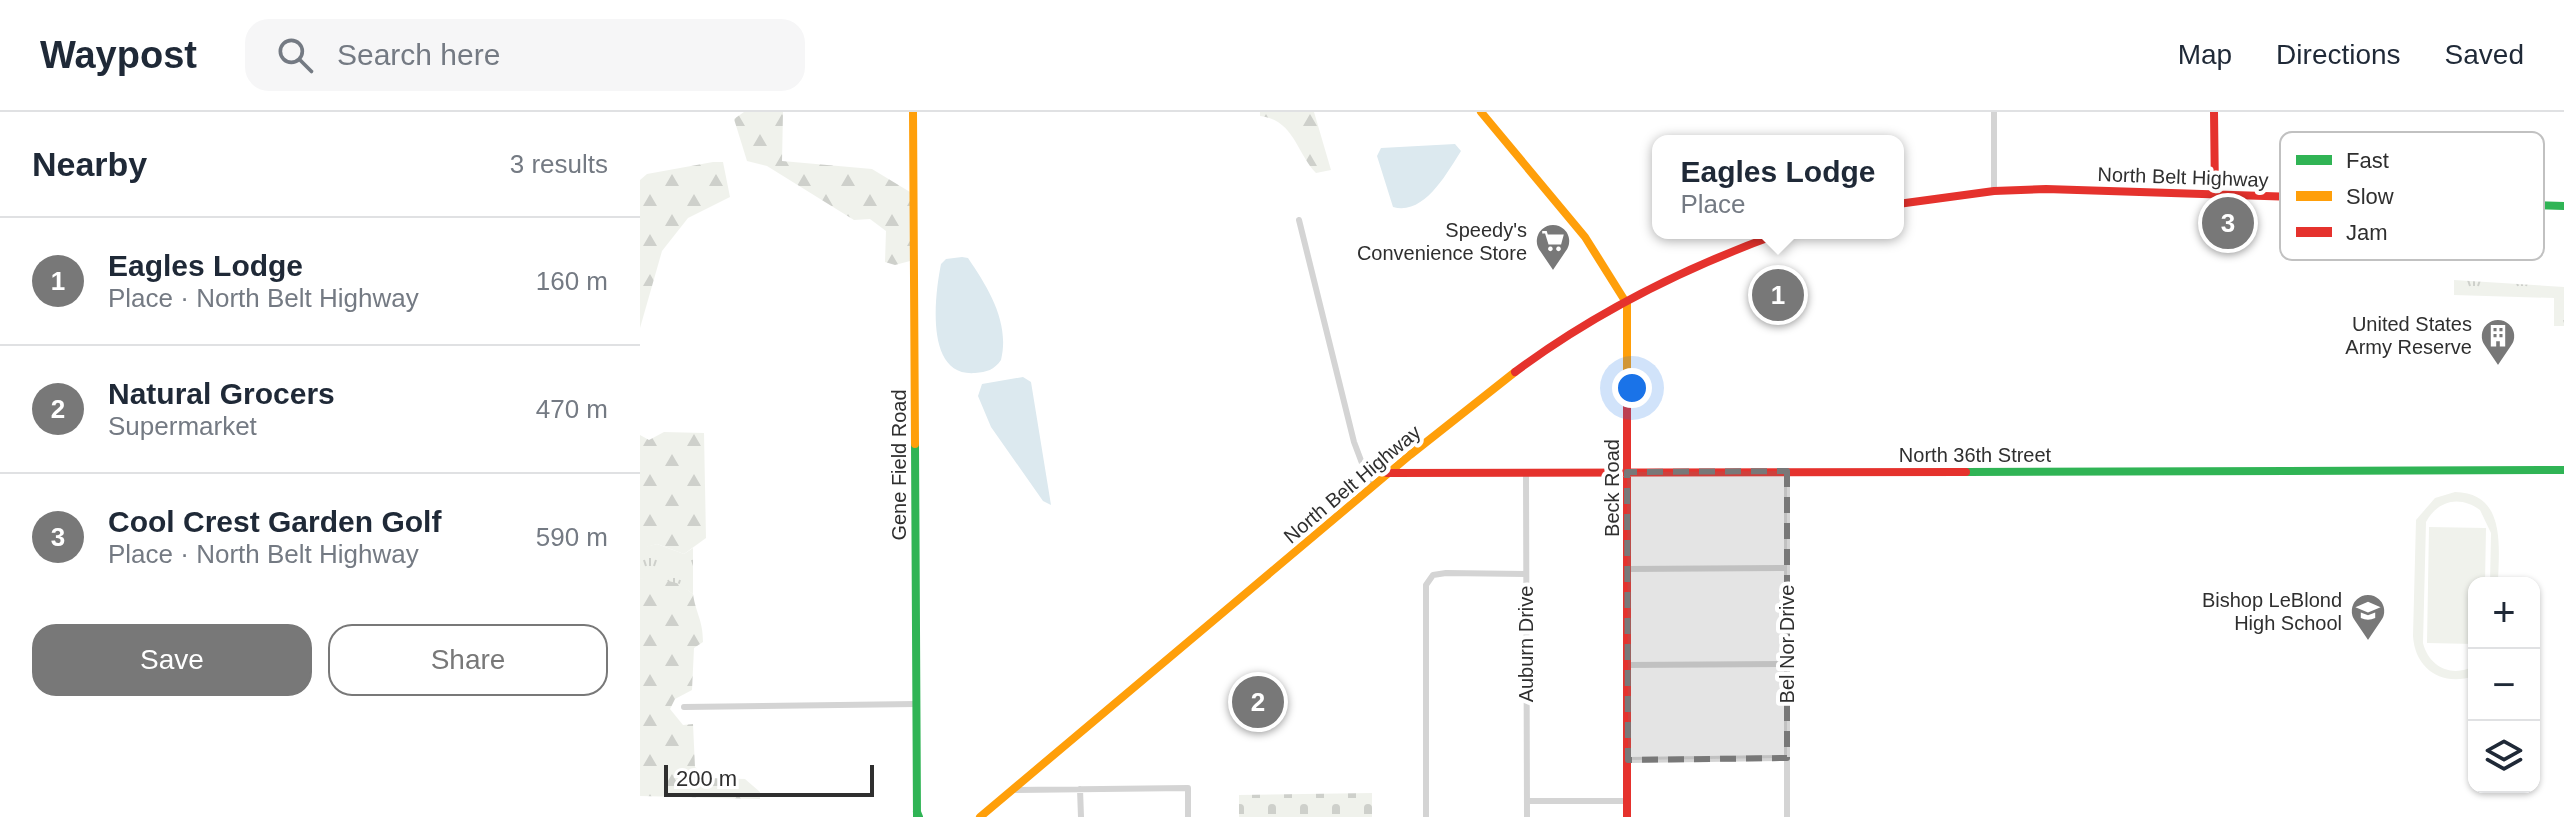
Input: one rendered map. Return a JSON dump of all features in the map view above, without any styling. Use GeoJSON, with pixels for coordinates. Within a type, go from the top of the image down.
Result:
{"type":"FeatureCollection","features":[{"type":"Feature","properties":{"kind":"street","name":"Gene Field Road"},"geometry":{"type":"LineString","coordinates":[[913,112],[917,815]]}},
{"type":"Feature","properties":{"kind":"street"},"geometry":{"type":"LineString","coordinates":[[1481,112],[1585,237],[1625,300]]}},
{"type":"Feature","properties":{"kind":"street"},"geometry":{"type":"LineString","coordinates":[[1994,112],[1994,191]]}},
{"type":"Feature","properties":{"kind":"street"},"geometry":{"type":"LineString","coordinates":[[2214,112],[2215,194]]}},
{"type":"Feature","properties":{"kind":"street","name":"North Belt Highway"},"geometry":{"type":"LineString","coordinates":[[1904,203],[1994,191],[2046,189],[2280,196]]}},
{"type":"Feature","properties":{"kind":"street","name":"North Belt Highway"},"geometry":{"type":"LineString","coordinates":[[2544,205],[2564,206]]}},
{"type":"Feature","properties":{"kind":"street"},"geometry":{"type":"LineString","coordinates":[[1299,220],[1354,442],[1371,487]]}},
{"type":"Feature","properties":{"kind":"street","name":"North Belt Highway"},"geometry":{"type":"LineString","coordinates":[[980,817],[1387,473],[1516,369],[1625,300],[1681,271],[1765,239]]}},
{"type":"Feature","properties":{"kind":"street","name":"Beck Road"},"geometry":{"type":"LineString","coordinates":[[1625,300],[1627,817]]}},
{"type":"Feature","properties":{"kind":"street","name":"North 36th Street"},"geometry":{"type":"LineString","coordinates":[[1387,473],[2564,470]]}},
{"type":"Feature","properties":{"kind":"street","name":"Bel Nor Drive"},"geometry":{"type":"LineString","coordinates":[[1787,471],[1787,817]]}},
{"type":"Feature","properties":{"kind":"street","name":"Auburn Drive"},"geometry":{"type":"LineString","coordinates":[[1526,472],[1527,817]]}},
{"type":"Feature","properties":{"kind":"street"},"geometry":{"type":"LineString","coordinates":[[1628,569],[1787,568]]}},
{"type":"Feature","properties":{"kind":"street"},"geometry":{"type":"LineString","coordinates":[[1426,817],[1426,585],[1433,575],[1526,574]]}},
{"type":"Feature","properties":{"kind":"street"},"geometry":{"type":"LineString","coordinates":[[1627,665],[1787,664]]}},
{"type":"Feature","properties":{"kind":"street"},"geometry":{"type":"LineString","coordinates":[[684,707],[916,704]]}},
{"type":"Feature","properties":{"kind":"street"},"geometry":{"type":"LineString","coordinates":[[1628,760],[1787,758]]}},
{"type":"Feature","properties":{"kind":"street"},"geometry":{"type":"LineString","coordinates":[[1014,790],[1188,788],[1188,817]]}},
{"type":"Feature","properties":{"kind":"street"},"geometry":{"type":"LineString","coordinates":[[1080,789],[1081,817]]}},
{"type":"Feature","properties":{"kind":"street"},"geometry":{"type":"LineString","coordinates":[[1527,801],[1627,801]]}},
{"type":"Feature","properties":{"kind":"highlighted area"},"geometry":{"type":"Polygon","coordinates":[[[1787,471],[1787,758],[1628,760],[1627,472],[1787,471]]]}},
{"type":"Feature","properties":{"kind":"green space"},"geometry":{"type":"Polygon","coordinates":[[[744,112],[783,112],[782,161],[872,169],[910,192],[910,261],[895,265],[885,262],[886,231],[870,219],[854,220],[767,166],[747,161],[734,119],[744,112]]]}},
{"type":"Feature","properties":{"kind":"green space"},"geometry":{"type":"Polygon","coordinates":[[[1260,112],[1314,112],[1331,170],[1316,173],[1287,130],[1271,119],[1260,116],[1260,112]]]}},
{"type":"Feature","properties":{"kind":"green space"},"geometry":{"type":"Polygon","coordinates":[[[723,162],[730,197],[688,218],[662,251],[640,328],[640,180],[647,174],[723,162]]]}},
{"type":"Feature","properties":{"kind":"green space"},"geometry":{"type":"Polygon","coordinates":[[[2454,280],[2564,287],[2564,326],[2554,326],[2554,298],[2454,295],[2454,280]]]}},
{"type":"Feature","properties":{"kind":"green space"},"geometry":{"type":"Polygon","coordinates":[[[664,432],[704,433],[706,538],[684,554],[657,544],[640,549],[640,435],[649,440],[664,432]]]}},
{"type":"Feature","properties":{"kind":"green space"},"geometry":{"type":"Polygon","coordinates":[[[2455,492],[2472,495],[2483,501],[2496,524],[2498,577],[2490,577],[2491,533],[2480,510],[2465,502],[2450,502],[2437,509],[2426,522],[2423,643],[2430,658],[2442,668],[2458,671],[2468,668],[2468,678],[2462,679],[2441,677],[2425,666],[2415,648],[2413,636],[2416,520],[2435,498],[2455,492]]]}},
{"type":"Feature","properties":{"kind":"green space"},"geometry":{"type":"Polygon","coordinates":[[[2429,527],[2486,528],[2485,577],[2468,577],[2468,644],[2427,643],[2429,527]]]}},
{"type":"Feature","properties":{"kind":"green space"},"geometry":{"type":"Polygon","coordinates":[[[657,544],[684,554],[693,548],[693,594],[672,583],[640,578],[640,548],[657,544]]]}},
{"type":"Feature","properties":{"kind":"green space"},"geometry":{"type":"Polygon","coordinates":[[[640,578],[680,584],[693,594],[703,642],[694,648],[692,690],[675,699],[670,709],[683,725],[693,724],[695,767],[707,778],[745,779],[760,792],[760,799],[640,796],[640,578]]]}},
{"type":"Feature","properties":{"kind":"green space"},"geometry":{"type":"Polygon","coordinates":[[[1372,793],[1372,817],[1239,817],[1239,795],[1372,793]]]}},
{"type":"Feature","properties":{"kind":"shaded area"},"geometry":{"type":"Polygon","coordinates":[[[1455,144],[1461,151],[1433,191],[1415,205],[1393,207],[1377,156],[1381,148],[1455,144]]]}},
{"type":"Feature","properties":{"kind":"shaded area"},"geometry":{"type":"Polygon","coordinates":[[[968,258],[990,294],[1003,333],[1001,360],[983,372],[959,371],[947,362],[940,348],[936,313],[941,264],[946,259],[968,258]]]}},
{"type":"Feature","properties":{"kind":"shaded area"},"geometry":{"type":"Polygon","coordinates":[[[1023,377],[1031,382],[1051,505],[1043,501],[991,427],[978,396],[982,384],[1023,377]]]}},
{"type":"Feature","properties":{"kind":"traffic: fast"},"geometry":{"type":"LineString","coordinates":[[2544,205],[2564,206]]}},
{"type":"Feature","properties":{"kind":"traffic: fast"},"geometry":{"type":"LineString","coordinates":[[915,444],[917,816]]}},
{"type":"Feature","properties":{"kind":"traffic: fast"},"geometry":{"type":"LineString","coordinates":[[1966,472],[2564,470]]}},
{"type":"Feature","properties":{"kind":"traffic: fast"},"geometry":{"type":"LineString","coordinates":[[917,812],[919,817]]}},
{"type":"Feature","properties":{"kind":"traffic: slow"},"geometry":{"type":"LineString","coordinates":[[913,112],[915,444]]}},
{"type":"Feature","properties":{"kind":"traffic: slow"},"geometry":{"type":"LineString","coordinates":[[1481,112],[1585,237],[1627,304],[1627,380]]}},
{"type":"Feature","properties":{"kind":"traffic: slow"},"geometry":{"type":"LineString","coordinates":[[980,817],[1410,455],[1515,372]]}},
{"type":"Feature","properties":{"kind":"traffic: jam"},"geometry":{"type":"LineString","coordinates":[[2214,112],[2215,194]]}},
{"type":"Feature","properties":{"kind":"traffic: jam"},"geometry":{"type":"LineString","coordinates":[[1904,203],[1994,191],[2046,189],[2280,196]]}},
{"type":"Feature","properties":{"kind":"traffic: jam"},"geometry":{"type":"LineString","coordinates":[[1515,372],[1578,329],[1643,292],[1765,239]]}},
{"type":"Feature","properties":{"kind":"traffic: jam"},"geometry":{"type":"LineString","coordinates":[[1627,380],[1627,817]]}},
{"type":"Feature","properties":{"kind":"traffic: jam"},"geometry":{"type":"LineString","coordinates":[[1387,473],[1966,472]]}},
{"type":"Feature","properties":{"kind":"place","name":"Cool Crest Garden Golf"},"geometry":{"type":"Point","coordinates":[2228,223]}},
{"type":"Feature","properties":{"kind":"place","name":"Speedy's Convenience Store"},"geometry":{"type":"Point","coordinates":[1553,272]}},
{"type":"Feature","properties":{"kind":"place","name":"Eagles Lodge"},"geometry":{"type":"Point","coordinates":[1778,295]}},
{"type":"Feature","properties":{"kind":"place","name":"United States Army Reserve"},"geometry":{"type":"Point","coordinates":[2498,367]}},
{"type":"Feature","properties":{"kind":"place","name":"Bishop LeBlond High School"},"geometry":{"type":"Point","coordinates":[2368,642]}},
{"type":"Feature","properties":{"kind":"place","name":"Natural Grocers"},"geometry":{"type":"Point","coordinates":[1258,702]}}]}
